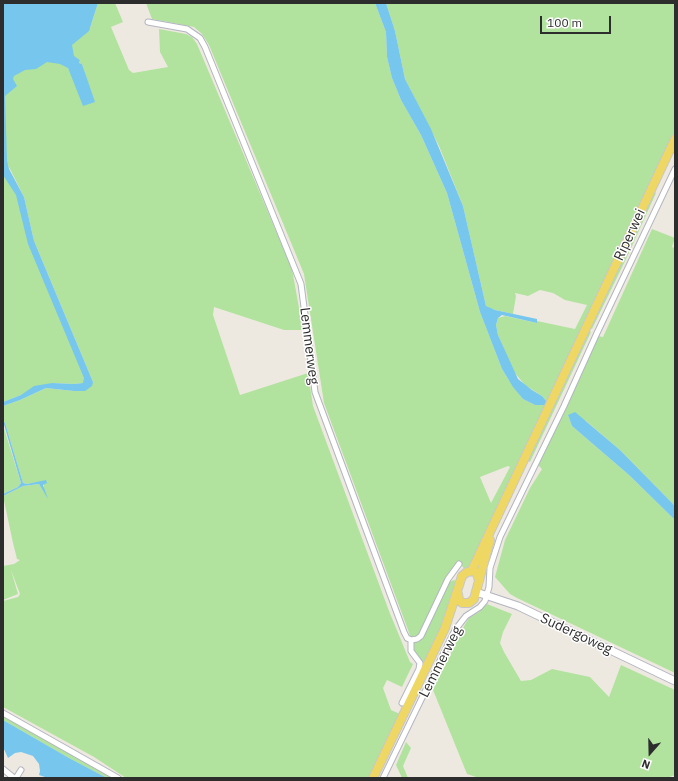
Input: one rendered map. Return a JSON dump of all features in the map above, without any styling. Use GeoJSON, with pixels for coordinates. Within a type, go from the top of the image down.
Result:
{"type":"FeatureCollection","features":[{"type":"Feature","properties":{"kind":"main road","name":"Riperwei"},"geometry":{"type":"LineString","coordinates":[[496,520],[675,140]]}},
{"type":"Feature","properties":{"kind":"main road"},"geometry":{"type":"LineString","coordinates":[[461,578],[466,572],[472,570],[496,520]]}},
{"type":"Feature","properties":{"kind":"main road"},"geometry":{"type":"LineString","coordinates":[[476,592],[496,520]]}},
{"type":"Feature","properties":{"kind":"main road"},"geometry":{"type":"LineString","coordinates":[[472,570],[476,572],[479,581]]}},
{"type":"Feature","properties":{"kind":"main road","name":"Lemmerweg"},"geometry":{"type":"LineString","coordinates":[[373,778],[445,628],[461,578]]}},
{"type":"Feature","properties":{"kind":"main road","name":"Lemmerweg"},"geometry":{"type":"LineString","coordinates":[[445,628],[463,604],[472,601],[476,592]]}},
{"type":"Feature","properties":{"kind":"main road"},"geometry":{"type":"LineString","coordinates":[[457,593],[459,601],[463,604]]}},
{"type":"Feature","properties":{"kind":"street","name":"Lemmerweg"},"geometry":{"type":"LineString","coordinates":[[148,22],[187,29],[200,38],[205,47],[301,284],[315,392],[404,632],[407,638],[411,640],[410,651],[420,666],[402,703]]}},
{"type":"Feature","properties":{"kind":"street","name":"Riperwei"},"geometry":{"type":"LineString","coordinates":[[487,595],[490,568],[498,544],[675,169]]}},
{"type":"Feature","properties":{"kind":"street"},"geometry":{"type":"LineString","coordinates":[[411,640],[417,639],[421,636],[450,574],[459,564]]}},
{"type":"Feature","properties":{"kind":"street"},"geometry":{"type":"LineString","coordinates":[[450,574],[461,578]]}},
{"type":"Feature","properties":{"kind":"street","name":"Sudergoweg"},"geometry":{"type":"LineString","coordinates":[[476,592],[518,606],[675,681]]}},
{"type":"Feature","properties":{"kind":"street","name":"Lemmerweg"},"geometry":{"type":"LineString","coordinates":[[383,778],[455,630],[466,616],[483,605],[487,595]]}},
{"type":"Feature","properties":{"kind":"street"},"geometry":{"type":"LineString","coordinates":[[3,713],[118,778]]}},
{"type":"Feature","properties":{"kind":"street"},"geometry":{"type":"LineString","coordinates":[[3,769],[15,778],[21,770]]}},
{"type":"Feature","properties":{"kind":"green space"},"geometry":{"type":"Polygon","coordinates":[[[3,3],[90,28],[98,3],[115,3],[123,22],[111,27],[129,70],[133,73],[168,67],[160,52],[159,29],[186,34],[192,37],[197,44],[292,269],[303,330],[284,330],[214,307],[213,315],[240,395],[308,373],[313,406],[389,611],[410,662],[413,664],[402,687],[387,680],[383,688],[391,710],[400,714],[370,778],[126,778],[94,757],[3,707],[3,601],[18,597],[20,594],[11,570],[18,594],[3,600],[3,566],[14,564],[20,560],[17,559],[3,496],[23,486],[39,484],[44,492],[44,484],[40,482],[27,484],[23,483],[5,423],[3,421],[3,406],[46,388],[74,391],[93,382],[34,241],[24,197],[8,165],[16,194],[86,379],[83,383],[52,383],[3,402],[3,3]],[[75,57],[68,68],[72,76],[94,102],[82,64],[79,63],[80,60],[75,57]]]}},
{"type":"Feature","properties":{"kind":"green space"},"geometry":{"type":"Polygon","coordinates":[[[146,3],[375,3],[386,32],[387,57],[392,78],[401,100],[421,135],[447,193],[480,312],[502,369],[523,399],[535,405],[545,405],[474,565],[465,570],[459,562],[452,569],[417,637],[411,638],[324,403],[304,274],[209,45],[202,34],[194,27],[152,19],[146,3]],[[508,466],[480,477],[491,503],[510,467],[508,466]]]}},
{"type":"Feature","properties":{"kind":"green space"},"geometry":{"type":"Polygon","coordinates":[[[386,3],[675,3],[675,132],[547,402],[542,396],[525,385],[514,372],[498,335],[496,325],[498,318],[505,316],[575,329],[587,305],[565,300],[553,293],[540,290],[528,296],[515,293],[516,296],[513,314],[491,309],[486,306],[463,206],[439,146],[405,79],[395,31],[386,3]]]}},
{"type":"Feature","properties":{"kind":"green space"},"geometry":{"type":"Polygon","coordinates":[[[653,191],[656,193],[627,257],[592,329],[589,328],[653,191]]]}},
{"type":"Feature","properties":{"kind":"green space"},"geometry":{"type":"Polygon","coordinates":[[[652,229],[675,238],[672,247],[675,248],[675,506],[620,450],[586,421],[568,415],[572,426],[629,475],[675,520],[675,673],[517,598],[510,594],[495,577],[505,540],[530,488],[542,469],[537,464],[598,336],[603,337],[652,229]]]}},
{"type":"Feature","properties":{"kind":"green space"},"geometry":{"type":"Polygon","coordinates":[[[588,330],[591,332],[530,462],[526,460],[588,330]]]}},
{"type":"Feature","properties":{"kind":"green space"},"geometry":{"type":"Polygon","coordinates":[[[3,425],[21,483],[18,487],[3,494],[3,425]]]}},
{"type":"Feature","properties":{"kind":"green space"},"geometry":{"type":"Polygon","coordinates":[[[454,580],[457,582],[449,611],[423,667],[412,651],[413,643],[419,640],[449,582],[454,580]]]}},
{"type":"Feature","properties":{"kind":"green space"},"geometry":{"type":"Polygon","coordinates":[[[487,604],[512,614],[503,632],[500,643],[521,681],[531,680],[552,669],[590,677],[609,697],[621,665],[675,690],[675,775],[667,778],[479,778],[467,774],[433,690],[469,618],[479,612],[487,604]]]}},
{"type":"Feature","properties":{"kind":"green space"},"geometry":{"type":"Polygon","coordinates":[[[3,714],[116,778],[107,778],[69,758],[3,720],[3,714]]]}},
{"type":"Feature","properties":{"kind":"green space"},"geometry":{"type":"Polygon","coordinates":[[[406,742],[411,748],[403,766],[408,778],[402,778],[396,765],[406,742]]]}},
{"type":"Feature","properties":{"kind":"water"},"geometry":{"type":"Polygon","coordinates":[[[3,3],[98,3],[89,31],[72,45],[74,56],[80,60],[79,63],[82,64],[95,102],[83,106],[68,68],[60,64],[47,62],[36,69],[25,70],[14,76],[13,79],[17,86],[5,96],[7,161],[9,169],[24,197],[34,241],[93,382],[92,386],[85,391],[46,388],[3,406],[3,402],[21,395],[34,386],[52,383],[83,383],[84,378],[28,244],[16,195],[3,175],[3,3]]]}},
{"type":"Feature","properties":{"kind":"water"},"geometry":{"type":"Polygon","coordinates":[[[375,3],[386,3],[395,31],[405,79],[431,129],[463,206],[486,306],[495,310],[537,319],[537,323],[502,315],[498,318],[496,325],[498,335],[518,379],[542,396],[547,402],[545,405],[535,405],[523,399],[513,387],[502,369],[480,312],[447,193],[421,135],[401,100],[392,78],[387,57],[386,32],[375,3]]]}},
{"type":"Feature","properties":{"kind":"water"},"geometry":{"type":"Polygon","coordinates":[[[575,412],[620,450],[675,506],[675,520],[629,475],[572,426],[568,415],[575,412]]]}},
{"type":"Feature","properties":{"kind":"water"},"geometry":{"type":"Polygon","coordinates":[[[3,421],[5,423],[23,483],[27,484],[46,480],[47,483],[43,485],[48,499],[39,484],[23,486],[3,496],[3,494],[18,487],[21,483],[3,421]]]}},
{"type":"Feature","properties":{"kind":"water"},"geometry":{"type":"Polygon","coordinates":[[[3,720],[107,778],[48,778],[39,775],[39,764],[33,756],[21,752],[15,753],[8,758],[3,747],[3,720]]]}}]}
